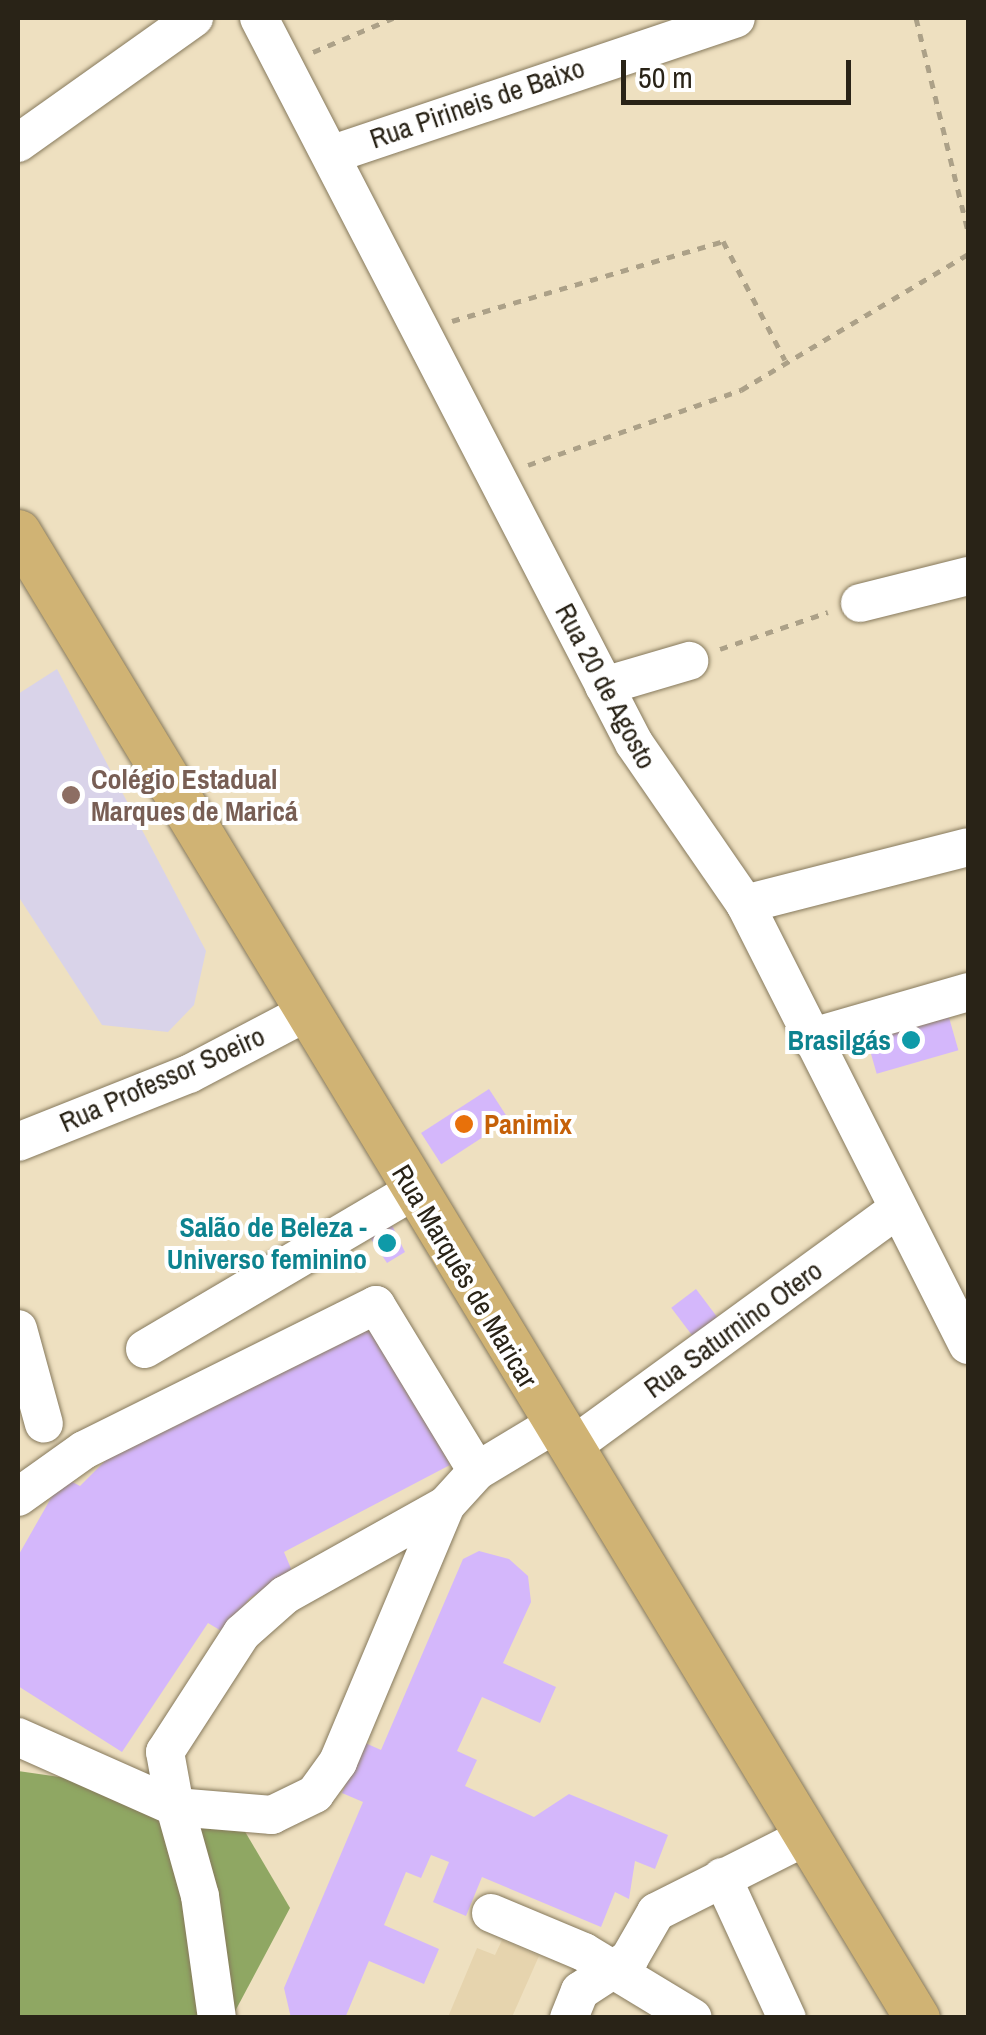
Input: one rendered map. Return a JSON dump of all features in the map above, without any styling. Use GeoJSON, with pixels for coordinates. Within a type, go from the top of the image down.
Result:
{"type":"FeatureCollection","features":[{"type":"Feature","properties":{"kind":"main road","name":"Rua Marquês de Maricar"},"geometry":{"type":"LineString","coordinates":[[18,532],[305,1013],[917,2018]]}},
{"type":"Feature","properties":{"kind":"street"},"geometry":{"type":"LineString","coordinates":[[18,143],[194,18]]}},
{"type":"Feature","properties":{"kind":"street","name":"Rua 20 de Agosto"},"geometry":{"type":"LineString","coordinates":[[259,18],[654,778],[745,904],[896,1210],[968,1344]]}},
{"type":"Feature","properties":{"kind":"street","name":"Rua Pirineis de Baixo"},"geometry":{"type":"LineString","coordinates":[[332,154],[736,18]]}},
{"type":"Feature","properties":{"kind":"street"},"geometry":{"type":"LineString","coordinates":[[860,603],[968,576]]}},
{"type":"Feature","properties":{"kind":"street"},"geometry":{"type":"LineString","coordinates":[[604,686],[690,660]]}},
{"type":"Feature","properties":{"kind":"street"},"geometry":{"type":"LineString","coordinates":[[745,904],[968,847]]}},
{"type":"Feature","properties":{"kind":"street"},"geometry":{"type":"LineString","coordinates":[[810,1038],[968,992]]}},
{"type":"Feature","properties":{"kind":"street","name":"Rua Professor Soeiro"},"geometry":{"type":"LineString","coordinates":[[18,1142],[188,1074],[305,1013]]}},
{"type":"Feature","properties":{"kind":"street"},"geometry":{"type":"LineString","coordinates":[[145,1349],[413,1191]]}},
{"type":"Feature","properties":{"kind":"street","name":"Rua Saturnino Otero"},"geometry":{"type":"LineString","coordinates":[[446,1506],[477,1471],[562,1436],[896,1210]]}},
{"type":"Feature","properties":{"kind":"street"},"geometry":{"type":"LineString","coordinates":[[18,1497],[84,1450],[376,1305],[477,1471]]}},
{"type":"Feature","properties":{"kind":"street"},"geometry":{"type":"LineString","coordinates":[[18,1328],[44,1424]]}},
{"type":"Feature","properties":{"kind":"street"},"geometry":{"type":"LineString","coordinates":[[18,1738],[175,1807],[272,1815],[315,1794],[338,1762],[446,1506]]}},
{"type":"Feature","properties":{"kind":"street"},"geometry":{"type":"LineString","coordinates":[[216,2018],[200,1896],[175,1807],[165,1752],[242,1633],[284,1595],[446,1506]]}},
{"type":"Feature","properties":{"kind":"street"},"geometry":{"type":"LineString","coordinates":[[569,2018],[580,1991],[629,1959],[656,1912],[807,1836]]}},
{"type":"Feature","properties":{"kind":"street"},"geometry":{"type":"LineString","coordinates":[[722,1877],[787,2018]]}},
{"type":"Feature","properties":{"kind":"street"},"geometry":{"type":"LineString","coordinates":[[491,1912],[694,2018]]}},
{"type":"Feature","properties":{"kind":"path"},"geometry":{"type":"LineString","coordinates":[[285,65],[393,18]]}},
{"type":"Feature","properties":{"kind":"path"},"geometry":{"type":"LineString","coordinates":[[916,18],[966,206],[968,232]]}},
{"type":"Feature","properties":{"kind":"path"},"geometry":{"type":"LineString","coordinates":[[423,332],[723,241],[785,360]]}},
{"type":"Feature","properties":{"kind":"path"},"geometry":{"type":"LineString","coordinates":[[496,476],[728,396],[968,254]]}},
{"type":"Feature","properties":{"kind":"path"},"geometry":{"type":"LineString","coordinates":[[690,660],[860,603]]}},
{"type":"Feature","properties":{"kind":"shaded area","name":"Colégio Estadual Marques de Maricá"},"geometry":{"type":"Polygon","coordinates":[[[57,669],[206,951],[194,1005],[168,1032],[102,1025],[18,896],[18,694],[57,669]]]}},
{"type":"Feature","properties":{"kind":"shaded area"},"geometry":{"type":"Polygon","coordinates":[[[502,1940],[539,1956],[512,2017],[448,2017],[477,1948],[495,1955],[502,1940]]]}},
{"type":"Feature","properties":{"kind":"green space"},"geometry":{"type":"Polygon","coordinates":[[[18,1771],[227,1801],[290,1908],[232,2017],[18,2017],[18,1771]]]}},
{"type":"Feature","properties":{"kind":"building","name":"Brasilgás"},"geometry":{"type":"Polygon","coordinates":[[[946,1007],[958,1050],[877,1074],[864,1030],[946,1007]]]}},
{"type":"Feature","properties":{"kind":"building","name":"Panimix"},"geometry":{"type":"Polygon","coordinates":[[[489,1089],[509,1120],[441,1164],[421,1133],[489,1089]]]}},
{"type":"Feature","properties":{"kind":"building","name":"Salão de Beleza - Universo feminino"},"geometry":{"type":"Polygon","coordinates":[[[389,1219],[405,1252],[387,1263],[367,1233],[389,1219]]]}},
{"type":"Feature","properties":{"kind":"building"},"geometry":{"type":"Polygon","coordinates":[[[696,1289],[725,1327],[700,1346],[671,1308],[696,1289]]]}},
{"type":"Feature","properties":{"kind":"building"},"geometry":{"type":"Polygon","coordinates":[[[370,1318],[450,1465],[284,1552],[292,1571],[250,1598],[223,1632],[208,1623],[122,1752],[18,1686],[18,1556],[63,1477],[80,1486],[130,1436],[370,1318]]]}},
{"type":"Feature","properties":{"kind":"building"},"geometry":{"type":"Polygon","coordinates":[[[479,1551],[509,1559],[528,1576],[531,1602],[503,1663],[556,1687],[540,1723],[482,1697],[457,1751],[477,1760],[465,1786],[534,1817],[569,1794],[668,1835],[655,1869],[635,1861],[629,1899],[615,1892],[601,1927],[482,1877],[466,1916],[433,1902],[449,1862],[431,1855],[421,1878],[406,1872],[384,1925],[439,1949],[424,1984],[369,1961],[345,2018],[291,2018],[284,1988],[363,1802],[342,1793],[363,1742],[381,1750],[463,1559],[479,1551]]]}},
{"type":"Feature","properties":{"kind":"place","name":"Colégio Estadual Marques de Maricá"},"geometry":{"type":"Point","coordinates":[71,795]}},
{"type":"Feature","properties":{"kind":"place","name":"Brasilgás"},"geometry":{"type":"Point","coordinates":[911,1040]}},
{"type":"Feature","properties":{"kind":"place","name":"Panimix"},"geometry":{"type":"Point","coordinates":[464,1124]}},
{"type":"Feature","properties":{"kind":"place","name":"Salão de Beleza - Universo feminino"},"geometry":{"type":"Point","coordinates":[387,1243]}}]}
